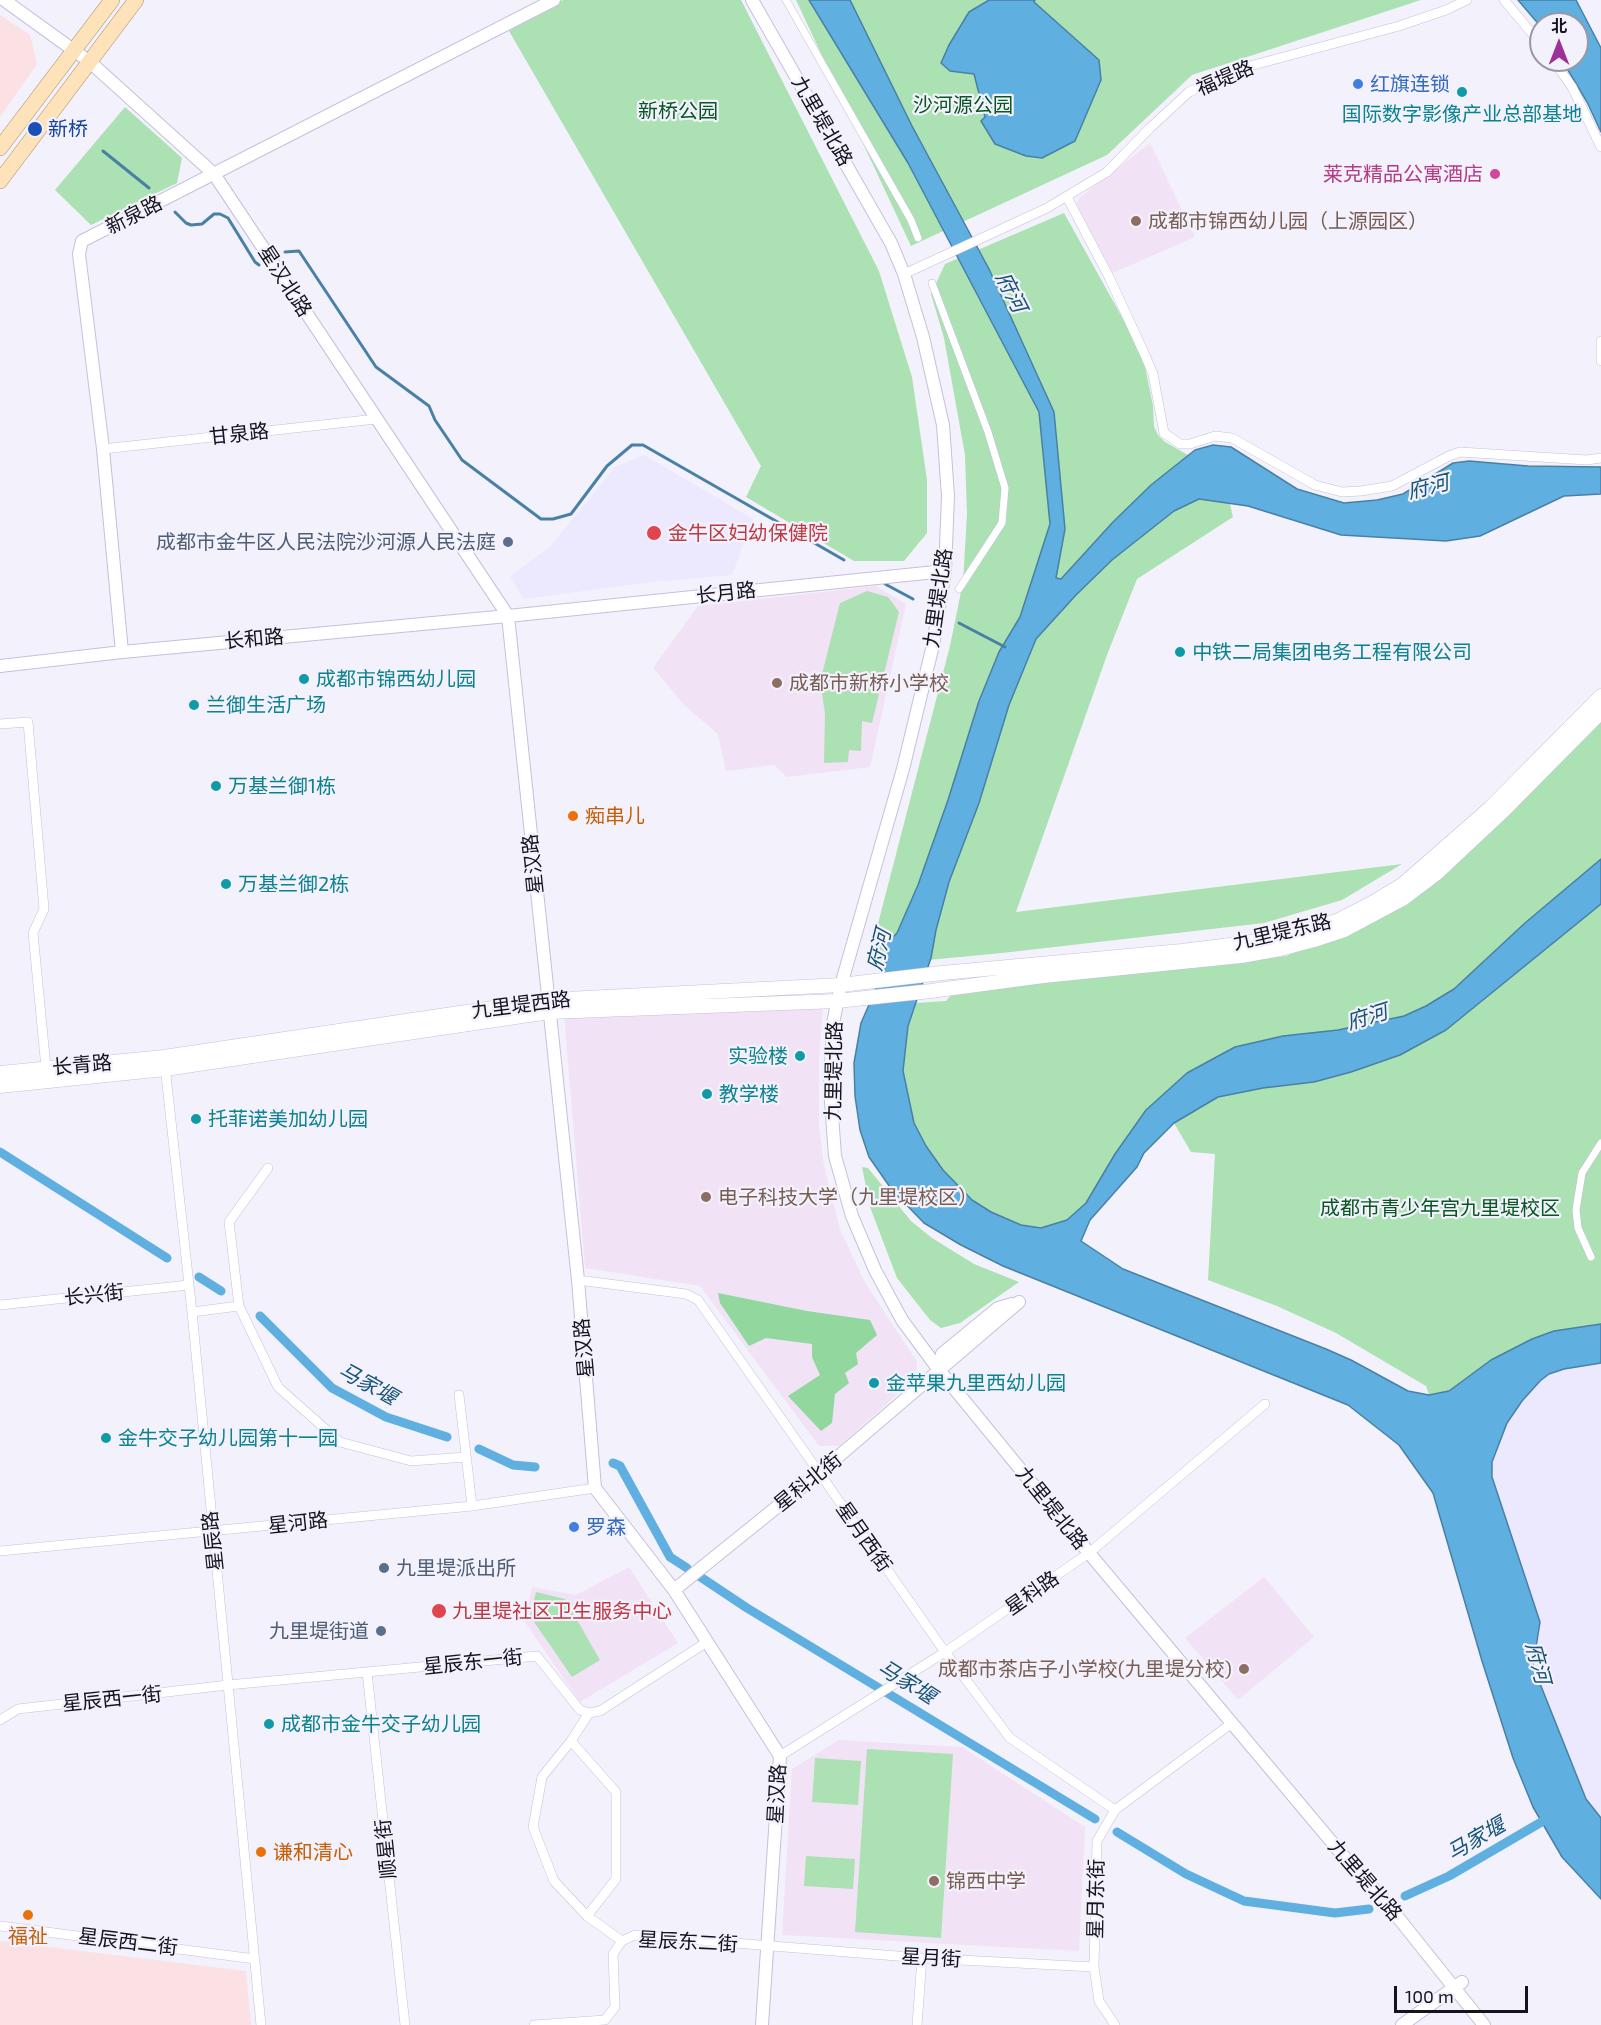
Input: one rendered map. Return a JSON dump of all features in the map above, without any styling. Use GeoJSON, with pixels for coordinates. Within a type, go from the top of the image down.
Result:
{"type":"FeatureCollection","features":[{"type":"Feature","properties":{"kind":"main road"},"geometry":{"type":"LineString","coordinates":[[0,148],[112,0]]}},
{"type":"Feature","properties":{"kind":"main road"},"geometry":{"type":"LineString","coordinates":[[0,181],[136,0]]}},
{"type":"Feature","properties":{"kind":"main road","name":"九里堤东路"},"geometry":{"type":"LineString","coordinates":[[880,979],[1246,943],[1296,934],[1337,921],[1402,885],[1489,809],[1601,696]]}},
{"type":"Feature","properties":{"kind":"main road"},"geometry":{"type":"LineString","coordinates":[[548,1006],[837,1000],[873,997],[1043,976],[1241,956],[1302,943],[1344,930],[1404,898],[1437,873],[1501,813],[1601,712]]}},
{"type":"Feature","properties":{"kind":"main road","name":"九里堤西路"},"geometry":{"type":"LineString","coordinates":[[164,1063],[548,1006],[841,985],[880,979]]}},
{"type":"Feature","properties":{"kind":"main road"},"geometry":{"type":"LineString","coordinates":[[0,1086],[164,1063]]}},
{"type":"Feature","properties":{"kind":"main road","name":"长青路"},"geometry":{"type":"LineString","coordinates":[[0,1073],[46,1068],[164,1063]]}},
{"type":"Feature","properties":{"kind":"street","name":"星汉北路"},"geometry":{"type":"LineString","coordinates":[[4,0],[90,62],[214,174],[508,616]]}},
{"type":"Feature","properties":{"kind":"street","name":"新泉路"},"geometry":{"type":"LineString","coordinates":[[122,652],[102,449],[79,254],[82,241],[554,0]]}},
{"type":"Feature","properties":{"kind":"street","name":"九里堤北路"},"geometry":{"type":"LineString","coordinates":[[752,0],[891,243],[904,274],[922,337],[943,426],[948,496],[945,571],[933,645],[903,769],[841,985],[833,1023],[830,1088],[835,1156],[852,1216],[874,1270],[902,1320],[939,1370],[1346,1859],[1458,1985],[1484,2025]]}},
{"type":"Feature","properties":{"kind":"street"},"geometry":{"type":"LineString","coordinates":[[786,0],[911,220],[918,238]]}},
{"type":"Feature","properties":{"kind":"street","name":"福堤路"},"geometry":{"type":"LineString","coordinates":[[904,274],[1047,208],[1107,172],[1189,92],[1250,66],[1399,26],[1446,10],[1467,0]]}},
{"type":"Feature","properties":{"kind":"street"},"geometry":{"type":"LineString","coordinates":[[1504,0],[1529,29]]}},
{"type":"Feature","properties":{"kind":"street"},"geometry":{"type":"LineString","coordinates":[[1561,72],[1572,87],[1601,147]]}},
{"type":"Feature","properties":{"kind":"street"},"geometry":{"type":"LineString","coordinates":[[1067,197],[1142,347],[1153,374],[1164,433],[1180,444],[1190,444],[1215,436],[1232,438],[1315,485],[1342,492],[1392,486],[1460,452],[1587,460],[1601,458]]}},
{"type":"Feature","properties":{"kind":"street"},"geometry":{"type":"LineString","coordinates":[[932,283],[988,432],[1005,488],[1002,523],[959,589]]}},
{"type":"Feature","properties":{"kind":"street"},"geometry":{"type":"LineString","coordinates":[[1601,341],[1601,361]]}},
{"type":"Feature","properties":{"kind":"street","name":"甘泉路"},"geometry":{"type":"LineString","coordinates":[[102,449],[376,419]]}},
{"type":"Feature","properties":{"kind":"street","name":"长月路"},"geometry":{"type":"LineString","coordinates":[[508,616],[945,571]]}},
{"type":"Feature","properties":{"kind":"street","name":"长和路"},"geometry":{"type":"LineString","coordinates":[[0,666],[122,652],[508,616]]}},
{"type":"Feature","properties":{"kind":"street","name":"星汉路"},"geometry":{"type":"LineString","coordinates":[[508,616],[578,1280],[595,1488],[674,1590],[780,1756],[762,2025]]}},
{"type":"Feature","properties":{"kind":"street"},"geometry":{"type":"LineString","coordinates":[[0,724],[28,722],[44,909],[33,933],[46,1068]]}},
{"type":"Feature","properties":{"kind":"street","name":"星辰路"},"geometry":{"type":"LineString","coordinates":[[164,1063],[192,1312],[261,2025]]}},
{"type":"Feature","properties":{"kind":"street"},"geometry":{"type":"LineString","coordinates":[[1591,1257],[1578,1228],[1576,1210],[1582,1173],[1601,1143]]}},
{"type":"Feature","properties":{"kind":"street"},"geometry":{"type":"LineString","coordinates":[[268,1168],[228,1222],[239,1306],[278,1387],[340,1442],[411,1461],[466,1457]]}},
{"type":"Feature","properties":{"kind":"street","name":"星月西街"},"geometry":{"type":"LineString","coordinates":[[578,1280],[686,1294],[698,1300],[945,1652],[1010,1738],[1114,1810]]}},
{"type":"Feature","properties":{"kind":"street","name":"长兴街"},"geometry":{"type":"LineString","coordinates":[[0,1305],[189,1286]]}},
{"type":"Feature","properties":{"kind":"street","name":"星科北街"},"geometry":{"type":"LineString","coordinates":[[674,1590],[819,1473],[939,1370],[1018,1302],[998,1308],[942,1354],[939,1370]]}},
{"type":"Feature","properties":{"kind":"street"},"geometry":{"type":"LineString","coordinates":[[192,1312],[239,1306]]}},
{"type":"Feature","properties":{"kind":"street"},"geometry":{"type":"LineString","coordinates":[[459,1395],[472,1506]]}},
{"type":"Feature","properties":{"kind":"street","name":"星科路"},"geometry":{"type":"LineString","coordinates":[[780,1756],[945,1652],[1089,1553],[1265,1404]]}},
{"type":"Feature","properties":{"kind":"street","name":"星河路"},"geometry":{"type":"LineString","coordinates":[[0,1551],[472,1506],[595,1488]]}},
{"type":"Feature","properties":{"kind":"street"},"geometry":{"type":"LineString","coordinates":[[622,1941],[587,1916],[554,1881],[533,1827],[542,1777],[571,1741],[589,1713],[600,1711],[707,1642]]}},
{"type":"Feature","properties":{"kind":"street","name":"星辰东一街"},"geometry":{"type":"LineString","coordinates":[[228,1685],[537,1656],[580,1710],[589,1713]]}},
{"type":"Feature","properties":{"kind":"street","name":"顺星街"},"geometry":{"type":"LineString","coordinates":[[367,1672],[405,2025]]}},
{"type":"Feature","properties":{"kind":"street","name":"星辰西一街"},"geometry":{"type":"LineString","coordinates":[[0,1720],[18,1709],[228,1685]]}},
{"type":"Feature","properties":{"kind":"street","name":"星月东街"},"geometry":{"type":"LineString","coordinates":[[1115,2025],[1099,2001],[1095,1967],[1097,1841],[1114,1810],[1232,1723]]}},
{"type":"Feature","properties":{"kind":"street"},"geometry":{"type":"LineString","coordinates":[[571,1741],[616,1792],[616,1879],[587,1916]]}},
{"type":"Feature","properties":{"kind":"street","name":"星辰西二街"},"geometry":{"type":"LineString","coordinates":[[0,1926],[255,1959]]}},
{"type":"Feature","properties":{"kind":"street","name":"星辰东二街"},"geometry":{"type":"LineString","coordinates":[[534,2025],[605,2020],[615,2007],[613,1954],[622,1941],[634,1935],[767,1947]]}},
{"type":"Feature","properties":{"kind":"street","name":"星月街"},"geometry":{"type":"LineString","coordinates":[[767,1947],[1095,1967]]}},
{"type":"Feature","properties":{"kind":"street"},"geometry":{"type":"LineString","coordinates":[[917,2025],[922,1958]]}},
{"type":"Feature","properties":{"kind":"street"},"geometry":{"type":"LineString","coordinates":[[1402,2025],[1458,1985]]}},
{"type":"Feature","properties":{"kind":"shaded area"},"geometry":{"type":"Polygon","coordinates":[[[0,15],[30,35],[37,64],[0,117],[0,15]]]}},
{"type":"Feature","properties":{"kind":"shaded area","name":"成都市锦西幼儿园（上源园区）"},"geometry":{"type":"Polygon","coordinates":[[[1150,143],[1195,237],[1113,273],[1077,205],[1078,199],[1150,143]]]}},
{"type":"Feature","properties":{"kind":"shaded area","name":"金牛区妇幼保健院"},"geometry":{"type":"Polygon","coordinates":[[[644,455],[753,519],[732,575],[660,581],[523,599],[510,576],[549,548],[615,467],[644,455]]]}},
{"type":"Feature","properties":{"kind":"shaded area","name":"成都市新桥小学校"},"geometry":{"type":"Polygon","coordinates":[[[876,586],[906,604],[870,767],[787,777],[774,765],[726,771],[718,734],[684,705],[653,668],[698,606],[876,586]]]}},
{"type":"Feature","properties":{"kind":"shaded area","name":"电子科技大学（九里堤校区）"},"geometry":{"type":"Polygon","coordinates":[[[823,1008],[819,1058],[819,1126],[824,1166],[840,1229],[864,1281],[917,1362],[916,1378],[839,1446],[819,1446],[700,1286],[585,1268],[564,1014],[823,1008]]]}},
{"type":"Feature","properties":{"kind":"shaded area"},"geometry":{"type":"Polygon","coordinates":[[[1601,1363],[1601,1818],[1586,1799],[1533,1666],[1540,1622],[1492,1477],[1492,1462],[1507,1423],[1540,1381],[1549,1374],[1564,1369],[1601,1363]]]}},
{"type":"Feature","properties":{"kind":"shaded area"},"geometry":{"type":"Polygon","coordinates":[[[629,1567],[678,1643],[580,1702],[525,1622],[532,1587],[576,1595],[629,1567]]]}},
{"type":"Feature","properties":{"kind":"shaded area","name":"成都市茶店子小学校(九里堤分校)"},"geometry":{"type":"Polygon","coordinates":[[[1264,1577],[1314,1637],[1238,1700],[1185,1638],[1264,1577]]]}},
{"type":"Feature","properties":{"kind":"shaded area","name":"锦西中学"},"geometry":{"type":"Polygon","coordinates":[[[839,1740],[962,1747],[1085,1827],[1079,1951],[782,1935],[792,1769],[839,1740]]]}},
{"type":"Feature","properties":{"kind":"shaded area"},"geometry":{"type":"Polygon","coordinates":[[[0,1941],[246,1971],[251,2025],[0,2025],[0,1941]]]}},
{"type":"Feature","properties":{"kind":"green space","name":"新桥公园"},"geometry":{"type":"Polygon","coordinates":[[[563,0],[741,0],[879,271],[912,377],[927,480],[927,533],[904,561],[854,561],[746,497],[761,466],[509,31],[563,0]]]}},
{"type":"Feature","properties":{"kind":"green space","name":"沙河源公园"},"geometry":{"type":"Polygon","coordinates":[[[796,0],[1421,0],[1192,75],[1107,155],[911,246],[796,0]]]}},
{"type":"Feature","properties":{"kind":"green space"},"geometry":{"type":"Polygon","coordinates":[[[125,107],[182,158],[177,183],[91,225],[55,190],[125,107]]]}},
{"type":"Feature","properties":{"kind":"green space"},"geometry":{"type":"Polygon","coordinates":[[[1064,213],[1143,357],[1153,406],[1154,427],[1158,435],[1165,442],[1223,475],[1233,517],[1137,579],[1107,655],[1016,912],[1402,864],[1342,900],[1264,923],[886,964],[873,943],[950,646],[963,582],[967,514],[965,455],[944,338],[931,294],[945,264],[1064,213]]]}},
{"type":"Feature","properties":{"kind":"green space"},"geometry":{"type":"Polygon","coordinates":[[[867,591],[888,597],[899,612],[872,723],[862,721],[861,751],[849,750],[848,762],[824,763],[825,713],[820,682],[840,603],[867,591]]]}},
{"type":"Feature","properties":{"kind":"green space"},"geometry":{"type":"Polygon","coordinates":[[[1601,719],[1601,859],[1525,923],[1454,989],[1404,1016],[1338,1030],[1283,1036],[1099,1182],[1086,1203],[1067,1220],[1041,1228],[1021,1225],[991,1212],[972,1200],[943,1170],[926,1146],[914,1123],[903,1071],[908,1026],[916,1003],[946,1001],[953,993],[1286,956],[1360,927],[1386,915],[1431,887],[1601,719]]]}},
{"type":"Feature","properties":{"kind":"green space","name":"成都市青少年宫九里堤校区"},"geometry":{"type":"Polygon","coordinates":[[[1601,904],[1601,1324],[1554,1331],[1532,1339],[1491,1360],[1449,1391],[1429,1395],[1426,1386],[1336,1333],[1277,1306],[1208,1280],[1215,1154],[1191,1152],[1174,1123],[1218,1097],[1263,1088],[1314,1082],[1351,1072],[1446,1030],[1601,904]]]}},
{"type":"Feature","properties":{"kind":"green space"},"geometry":{"type":"Polygon","coordinates":[[[862,1167],[868,1168],[911,1221],[932,1238],[974,1264],[1019,1282],[960,1323],[941,1328],[930,1320],[897,1278],[870,1207],[862,1167]]]}},
{"type":"Feature","properties":{"kind":"green space"},"geometry":{"type":"Polygon","coordinates":[[[718,1293],[807,1311],[870,1320],[877,1335],[856,1353],[858,1364],[845,1373],[849,1383],[835,1394],[832,1423],[821,1431],[788,1396],[820,1375],[812,1357],[812,1344],[766,1338],[749,1346],[720,1303],[718,1293]]]}},
{"type":"Feature","properties":{"kind":"green space"},"geometry":{"type":"Polygon","coordinates":[[[536,1592],[565,1599],[600,1660],[572,1677],[530,1616],[536,1592]]]}},
{"type":"Feature","properties":{"kind":"green space"},"geometry":{"type":"Polygon","coordinates":[[[867,1749],[953,1754],[941,1938],[855,1932],[867,1749]]]}},
{"type":"Feature","properties":{"kind":"green space"},"geometry":{"type":"Polygon","coordinates":[[[815,1758],[861,1761],[858,1805],[812,1802],[815,1758]]]}},
{"type":"Feature","properties":{"kind":"green space"},"geometry":{"type":"Polygon","coordinates":[[[806,1856],[855,1859],[853,1889],[804,1886],[806,1856]]]}},
{"type":"Feature","properties":{"kind":"water","name":"府河"},"geometry":{"type":"Polygon","coordinates":[[[809,0],[850,0],[912,126],[989,269],[1054,412],[1065,529],[1056,578],[1061,579],[1113,522],[1151,485],[1195,450],[1213,445],[1231,447],[1297,489],[1344,503],[1377,500],[1403,494],[1453,463],[1469,461],[1528,466],[1601,467],[1601,494],[1564,496],[1480,536],[1446,541],[1341,535],[1248,506],[1199,499],[1174,511],[1112,560],[1036,639],[1009,705],[979,803],[949,882],[931,958],[908,1026],[903,1071],[914,1123],[926,1146],[943,1170],[972,1200],[991,1212],[1021,1225],[1041,1228],[1067,1220],[1086,1203],[1115,1154],[1146,1110],[1187,1073],[1235,1047],[1283,1036],[1338,1030],[1404,1016],[1426,1006],[1454,989],[1525,923],[1601,859],[1601,904],[1446,1030],[1400,1055],[1351,1072],[1314,1082],[1263,1088],[1218,1097],[1174,1123],[1144,1153],[1137,1167],[1090,1220],[1081,1241],[1123,1269],[1326,1349],[1408,1391],[1429,1395],[1449,1391],[1491,1360],[1532,1339],[1554,1331],[1601,1324],[1601,1363],[1564,1369],[1549,1374],[1540,1381],[1507,1423],[1492,1462],[1492,1477],[1540,1622],[1533,1666],[1586,1799],[1601,1818],[1601,1899],[1562,1857],[1533,1807],[1513,1758],[1482,1661],[1433,1493],[1399,1445],[1348,1405],[1003,1266],[961,1245],[924,1223],[892,1190],[869,1157],[860,1130],[855,1096],[854,1063],[861,1023],[886,966],[884,946],[897,933],[918,885],[979,701],[999,652],[1020,617],[1050,524],[1039,412],[908,163],[809,0]]]}},
{"type":"Feature","properties":{"kind":"water"},"geometry":{"type":"Polygon","coordinates":[[[989,0],[1035,0],[1034,2],[1099,60],[1101,80],[1075,141],[1042,158],[1026,156],[995,144],[981,121],[985,117],[974,74],[950,71],[941,63],[969,12],[989,0]]]}},
{"type":"Feature","properties":{"kind":"water"},"geometry":{"type":"Polygon","coordinates":[[[1518,0],[1576,0],[1582,12],[1529,12],[1518,0]]]}},
{"type":"Feature","properties":{"kind":"water"},"geometry":{"type":"Polygon","coordinates":[[[1589,25],[1601,48],[1601,132],[1569,72],[1589,72],[1589,25]]]}},
{"type":"Feature","properties":{"kind":"waterway"},"geometry":{"type":"LineString","coordinates":[[103,151],[149,188]]}},
{"type":"Feature","properties":{"kind":"waterway"},"geometry":{"type":"LineString","coordinates":[[175,212],[191,225],[202,224],[214,214],[228,218],[259,265]]}},
{"type":"Feature","properties":{"kind":"waterway"},"geometry":{"type":"LineString","coordinates":[[285,252],[299,251],[376,367],[429,406],[435,420],[462,460],[541,519],[553,519],[571,514],[607,466],[632,445],[643,445],[844,560]]}},
{"type":"Feature","properties":{"kind":"waterway"},"geometry":{"type":"LineString","coordinates":[[885,584],[913,599]]}},
{"type":"Feature","properties":{"kind":"waterway"},"geometry":{"type":"LineString","coordinates":[[959,623],[1005,647]]}},
{"type":"Feature","properties":{"kind":"waterway","name":"马家堰"},"geometry":{"type":"LineString","coordinates":[[0,1152],[167,1258]]}},
{"type":"Feature","properties":{"kind":"waterway","name":"马家堰"},"geometry":{"type":"LineString","coordinates":[[199,1277],[221,1291]]}},
{"type":"Feature","properties":{"kind":"waterway","name":"马家堰"},"geometry":{"type":"LineString","coordinates":[[260,1316],[332,1388],[386,1417],[447,1437]]}},
{"type":"Feature","properties":{"kind":"waterway","name":"马家堰"},"geometry":{"type":"LineString","coordinates":[[479,1449],[513,1465],[535,1467]]}},
{"type":"Feature","properties":{"kind":"waterway","name":"马家堰"},"geometry":{"type":"LineString","coordinates":[[613,1463],[620,1466],[670,1557],[687,1568]]}},
{"type":"Feature","properties":{"kind":"waterway","name":"马家堰"},"geometry":{"type":"LineString","coordinates":[[699,1576],[747,1608],[1095,1819]]}},
{"type":"Feature","properties":{"kind":"waterway","name":"马家堰"},"geometry":{"type":"LineString","coordinates":[[1405,1896],[1449,1876],[1550,1817]]}},
{"type":"Feature","properties":{"kind":"waterway","name":"马家堰"},"geometry":{"type":"LineString","coordinates":[[1117,1832],[1186,1874],[1244,1901],[1335,1913],[1369,1909]]}},
{"type":"Feature","properties":{"kind":"place","name":"红旗连锁"},"geometry":{"type":"Point","coordinates":[1358,84]}},
{"type":"Feature","properties":{"kind":"place","name":"国际数字影像产业总部基地"},"geometry":{"type":"Point","coordinates":[1462,92]}},
{"type":"Feature","properties":{"kind":"place","name":"新桥"},"geometry":{"type":"Point","coordinates":[35,129]}},
{"type":"Feature","properties":{"kind":"place","name":"莱克精品公寓酒店"},"geometry":{"type":"Point","coordinates":[1495,174]}},
{"type":"Feature","properties":{"kind":"place","name":"成都市锦西幼儿园（上源园区）"},"geometry":{"type":"Point","coordinates":[1136,221]}},
{"type":"Feature","properties":{"kind":"place","name":"金牛区妇幼保健院"},"geometry":{"type":"Point","coordinates":[654,533]}},
{"type":"Feature","properties":{"kind":"place","name":"成都市金牛区人民法院沙河源人民法庭"},"geometry":{"type":"Point","coordinates":[508,542]}},
{"type":"Feature","properties":{"kind":"place","name":"中铁二局集团电务工程有限公司"},"geometry":{"type":"Point","coordinates":[1180,652]}},
{"type":"Feature","properties":{"kind":"place","name":"成都市锦西幼儿园"},"geometry":{"type":"Point","coordinates":[304,679]}},
{"type":"Feature","properties":{"kind":"place","name":"成都市新桥小学校"},"geometry":{"type":"Point","coordinates":[777,683]}},
{"type":"Feature","properties":{"kind":"place","name":"兰御生活广场"},"geometry":{"type":"Point","coordinates":[194,705]}},
{"type":"Feature","properties":{"kind":"place","name":"万基兰御1栋"},"geometry":{"type":"Point","coordinates":[216,786]}},
{"type":"Feature","properties":{"kind":"place","name":"痴串儿"},"geometry":{"type":"Point","coordinates":[573,816]}},
{"type":"Feature","properties":{"kind":"place","name":"万基兰御2栋"},"geometry":{"type":"Point","coordinates":[226,884]}},
{"type":"Feature","properties":{"kind":"place","name":"实验楼"},"geometry":{"type":"Point","coordinates":[800,1056]}},
{"type":"Feature","properties":{"kind":"place","name":"教学楼"},"geometry":{"type":"Point","coordinates":[707,1094]}},
{"type":"Feature","properties":{"kind":"place","name":"托菲诺美加幼儿园"},"geometry":{"type":"Point","coordinates":[196,1119]}},
{"type":"Feature","properties":{"kind":"place","name":"电子科技大学（九里堤校区）"},"geometry":{"type":"Point","coordinates":[706,1197]}},
{"type":"Feature","properties":{"kind":"place","name":"金苹果九里西幼儿园"},"geometry":{"type":"Point","coordinates":[874,1383]}},
{"type":"Feature","properties":{"kind":"place","name":"金牛交子幼儿园第十一园"},"geometry":{"type":"Point","coordinates":[106,1438]}},
{"type":"Feature","properties":{"kind":"place","name":"罗森"},"geometry":{"type":"Point","coordinates":[574,1527]}},
{"type":"Feature","properties":{"kind":"place","name":"九里堤派出所"},"geometry":{"type":"Point","coordinates":[384,1568]}},
{"type":"Feature","properties":{"kind":"place","name":"九里堤社区卫生服务中心"},"geometry":{"type":"Point","coordinates":[439,1611]}},
{"type":"Feature","properties":{"kind":"place","name":"九里堤街道"},"geometry":{"type":"Point","coordinates":[381,1631]}},
{"type":"Feature","properties":{"kind":"place","name":"成都市茶店子小学校(九里堤分校)"},"geometry":{"type":"Point","coordinates":[1244,1669]}},
{"type":"Feature","properties":{"kind":"place","name":"成都市金牛交子幼儿园"},"geometry":{"type":"Point","coordinates":[269,1724]}},
{"type":"Feature","properties":{"kind":"place","name":"谦和清心"},"geometry":{"type":"Point","coordinates":[261,1852]}},
{"type":"Feature","properties":{"kind":"place","name":"锦西中学"},"geometry":{"type":"Point","coordinates":[934,1881]}},
{"type":"Feature","properties":{"kind":"place","name":"福祉"},"geometry":{"type":"Point","coordinates":[28,1915]}}]}
